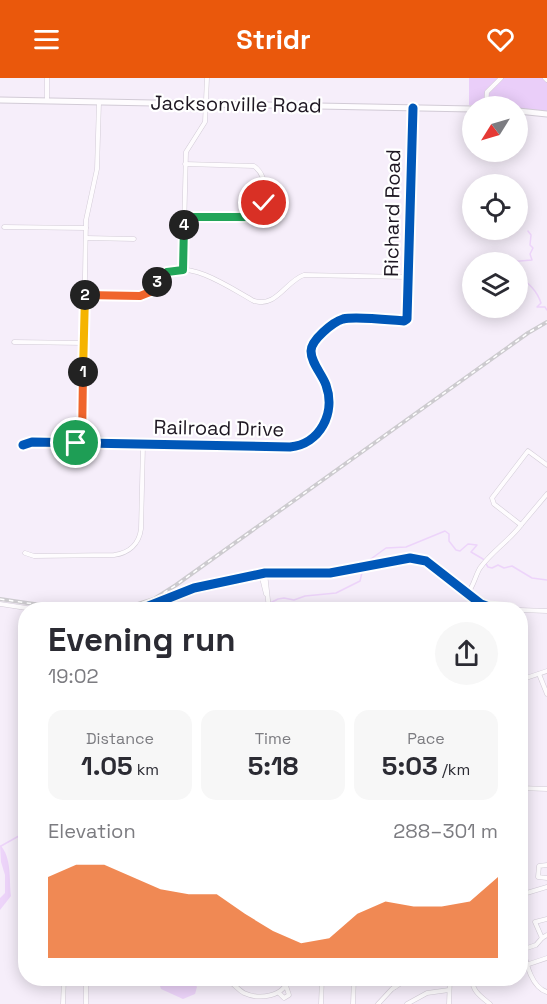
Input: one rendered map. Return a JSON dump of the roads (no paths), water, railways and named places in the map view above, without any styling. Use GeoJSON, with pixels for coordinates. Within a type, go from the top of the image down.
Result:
{"type":"FeatureCollection","features":[{"type":"Feature","properties":{"kind":"main road","name":"Jacksonville Road"},"geometry":{"type":"LineString","coordinates":[[0,100],[462,109]]}},
{"type":"Feature","properties":{"kind":"main road"},"geometry":{"type":"LineString","coordinates":[[528,112],[547,114]]}},
{"type":"Feature","properties":{"kind":"street"},"geometry":{"type":"LineString","coordinates":[[47,78],[47,101]]}},
{"type":"Feature","properties":{"kind":"street"},"geometry":{"type":"LineString","coordinates":[[183,270],[187,148],[205,122],[207,78]]}},
{"type":"Feature","properties":{"kind":"street"},"geometry":{"type":"LineString","coordinates":[[487,96],[488,92],[501,78]]}},
{"type":"Feature","properties":{"kind":"street"},"geometry":{"type":"LineString","coordinates":[[82,443],[86,228],[87,209],[97,169],[99,102]]}},
{"type":"Feature","properties":{"kind":"street","name":"Richard Road"},"geometry":{"type":"LineString","coordinates":[[407,319],[413,108]]}},
{"type":"Feature","properties":{"kind":"street"},"geometry":{"type":"LineString","coordinates":[[184,217],[248,218],[258,214],[264,203],[264,177],[261,171],[254,166],[185,164]]}},
{"type":"Feature","properties":{"kind":"street"},"geometry":{"type":"LineString","coordinates":[[4,227],[86,228]]}},
{"type":"Feature","properties":{"kind":"street"},"geometry":{"type":"LineString","coordinates":[[86,238],[134,239]]}},
{"type":"Feature","properties":{"kind":"street"},"geometry":{"type":"LineString","coordinates":[[85,295],[144,295],[152,290],[163,274],[183,270],[200,272],[254,302],[262,303],[273,299],[296,278],[304,275],[408,277]]}},
{"type":"Feature","properties":{"kind":"street","name":"Railroad Drive"},"geometry":{"type":"LineString","coordinates":[[23,445],[32,442],[290,447],[305,443],[320,432],[327,414],[328,391],[312,353],[312,344],[316,338],[342,319],[404,321],[407,319]]}},
{"type":"Feature","properties":{"kind":"street"},"geometry":{"type":"LineString","coordinates":[[14,342],[84,343]]}},
{"type":"Feature","properties":{"kind":"street"},"geometry":{"type":"LineString","coordinates":[[25,553],[34,556],[109,556],[120,554],[132,547],[139,538],[141,529],[143,445]]}},
{"type":"Feature","properties":{"kind":"street"},"geometry":{"type":"LineString","coordinates":[[521,525],[494,504],[492,498],[528,451],[547,465]]}},
{"type":"Feature","properties":{"kind":"street"},"geometry":{"type":"LineString","coordinates":[[467,594],[480,567],[521,525],[547,494]]}},
{"type":"Feature","properties":{"kind":"street"},"geometry":{"type":"LineString","coordinates":[[159,602],[195,588],[263,574],[330,573],[405,558],[421,559],[433,566],[480,602]]}},
{"type":"Feature","properties":{"kind":"street"},"geometry":{"type":"LineString","coordinates":[[263,574],[267,602]]}},
{"type":"Feature","properties":{"kind":"street"},"geometry":{"type":"LineString","coordinates":[[0,604],[18,607]]}},
{"type":"Feature","properties":{"kind":"street"},"geometry":{"type":"LineString","coordinates":[[528,610],[547,611]]}},
{"type":"Feature","properties":{"kind":"street"},"geometry":{"type":"LineString","coordinates":[[528,677],[547,671]]}},
{"type":"Feature","properties":{"kind":"street"},"geometry":{"type":"LineString","coordinates":[[539,674],[547,694]]}},
{"type":"Feature","properties":{"kind":"street"},"geometry":{"type":"LineString","coordinates":[[528,788],[547,789]]}},
{"type":"Feature","properties":{"kind":"street"},"geometry":{"type":"LineString","coordinates":[[538,889],[539,866],[547,865]]}},
{"type":"Feature","properties":{"kind":"street"},"geometry":{"type":"LineString","coordinates":[[538,879],[547,878]]}},
{"type":"Feature","properties":{"kind":"street"},"geometry":{"type":"LineString","coordinates":[[528,892],[547,887]]}},
{"type":"Feature","properties":{"kind":"street"},"geometry":{"type":"LineString","coordinates":[[542,938],[536,922],[547,919]]}},
{"type":"Feature","properties":{"kind":"street"},"geometry":{"type":"LineString","coordinates":[[528,948],[536,945],[547,935]]}},
{"type":"Feature","properties":{"kind":"street"},"geometry":{"type":"LineString","coordinates":[[529,965],[547,958]]}},
{"type":"Feature","properties":{"kind":"street"},"geometry":{"type":"LineString","coordinates":[[528,962],[536,986],[547,992]]}},
{"type":"Feature","properties":{"kind":"street"},"geometry":{"type":"LineString","coordinates":[[63,986],[63,1004]]}},
{"type":"Feature","properties":{"kind":"street"},"geometry":{"type":"LineString","coordinates":[[86,986],[86,1004]]}},
{"type":"Feature","properties":{"kind":"street"},"geometry":{"type":"LineString","coordinates":[[234,986],[250,995],[279,993],[286,986],[289,995],[284,998],[279,993]]}},
{"type":"Feature","properties":{"kind":"street"},"geometry":{"type":"LineString","coordinates":[[321,1004],[322,986]]}},
{"type":"Feature","properties":{"kind":"street"},"geometry":{"type":"LineString","coordinates":[[353,1004],[354,986]]}},
{"type":"Feature","properties":{"kind":"street"},"geometry":{"type":"LineString","coordinates":[[449,986],[449,1004]]}},
{"type":"Feature","properties":{"kind":"street"},"geometry":{"type":"LineString","coordinates":[[473,986],[490,1004]]}},
{"type":"Feature","properties":{"kind":"street"},"geometry":{"type":"LineString","coordinates":[[378,1004],[395,987]]}},
{"type":"Feature","properties":{"kind":"street"},"geometry":{"type":"LineString","coordinates":[[407,1004],[427,993],[449,990]]}},
{"type":"Feature","properties":{"kind":"waterway"},"geometry":{"type":"LineString","coordinates":[[528,231],[531,235],[530,245],[533,248],[530,254],[532,260],[528,260]]}},
{"type":"Feature","properties":{"kind":"waterway"},"geometry":{"type":"LineString","coordinates":[[528,283],[541,303],[537,307],[545,307],[547,310]]}},
{"type":"Feature","properties":{"kind":"waterway"},"geometry":{"type":"LineString","coordinates":[[272,602],[284,598],[294,600],[305,596],[336,593],[360,581],[364,564],[386,548],[406,547],[445,531],[449,534],[449,541],[456,550],[460,551],[468,544],[477,545],[471,552],[483,559],[488,567],[512,566],[532,578],[547,580]]}},
{"type":"Feature","properties":{"kind":"waterway"},"geometry":{"type":"LineString","coordinates":[[1,846],[18,836]]}},
{"type":"Feature","properties":{"kind":"railway"},"geometry":{"type":"LineString","coordinates":[[144,602],[154,599],[176,585],[528,333],[547,322]]}},
{"type":"Feature","properties":{"kind":"railway"},"geometry":{"type":"LineString","coordinates":[[0,599],[20,602]]}}]}
